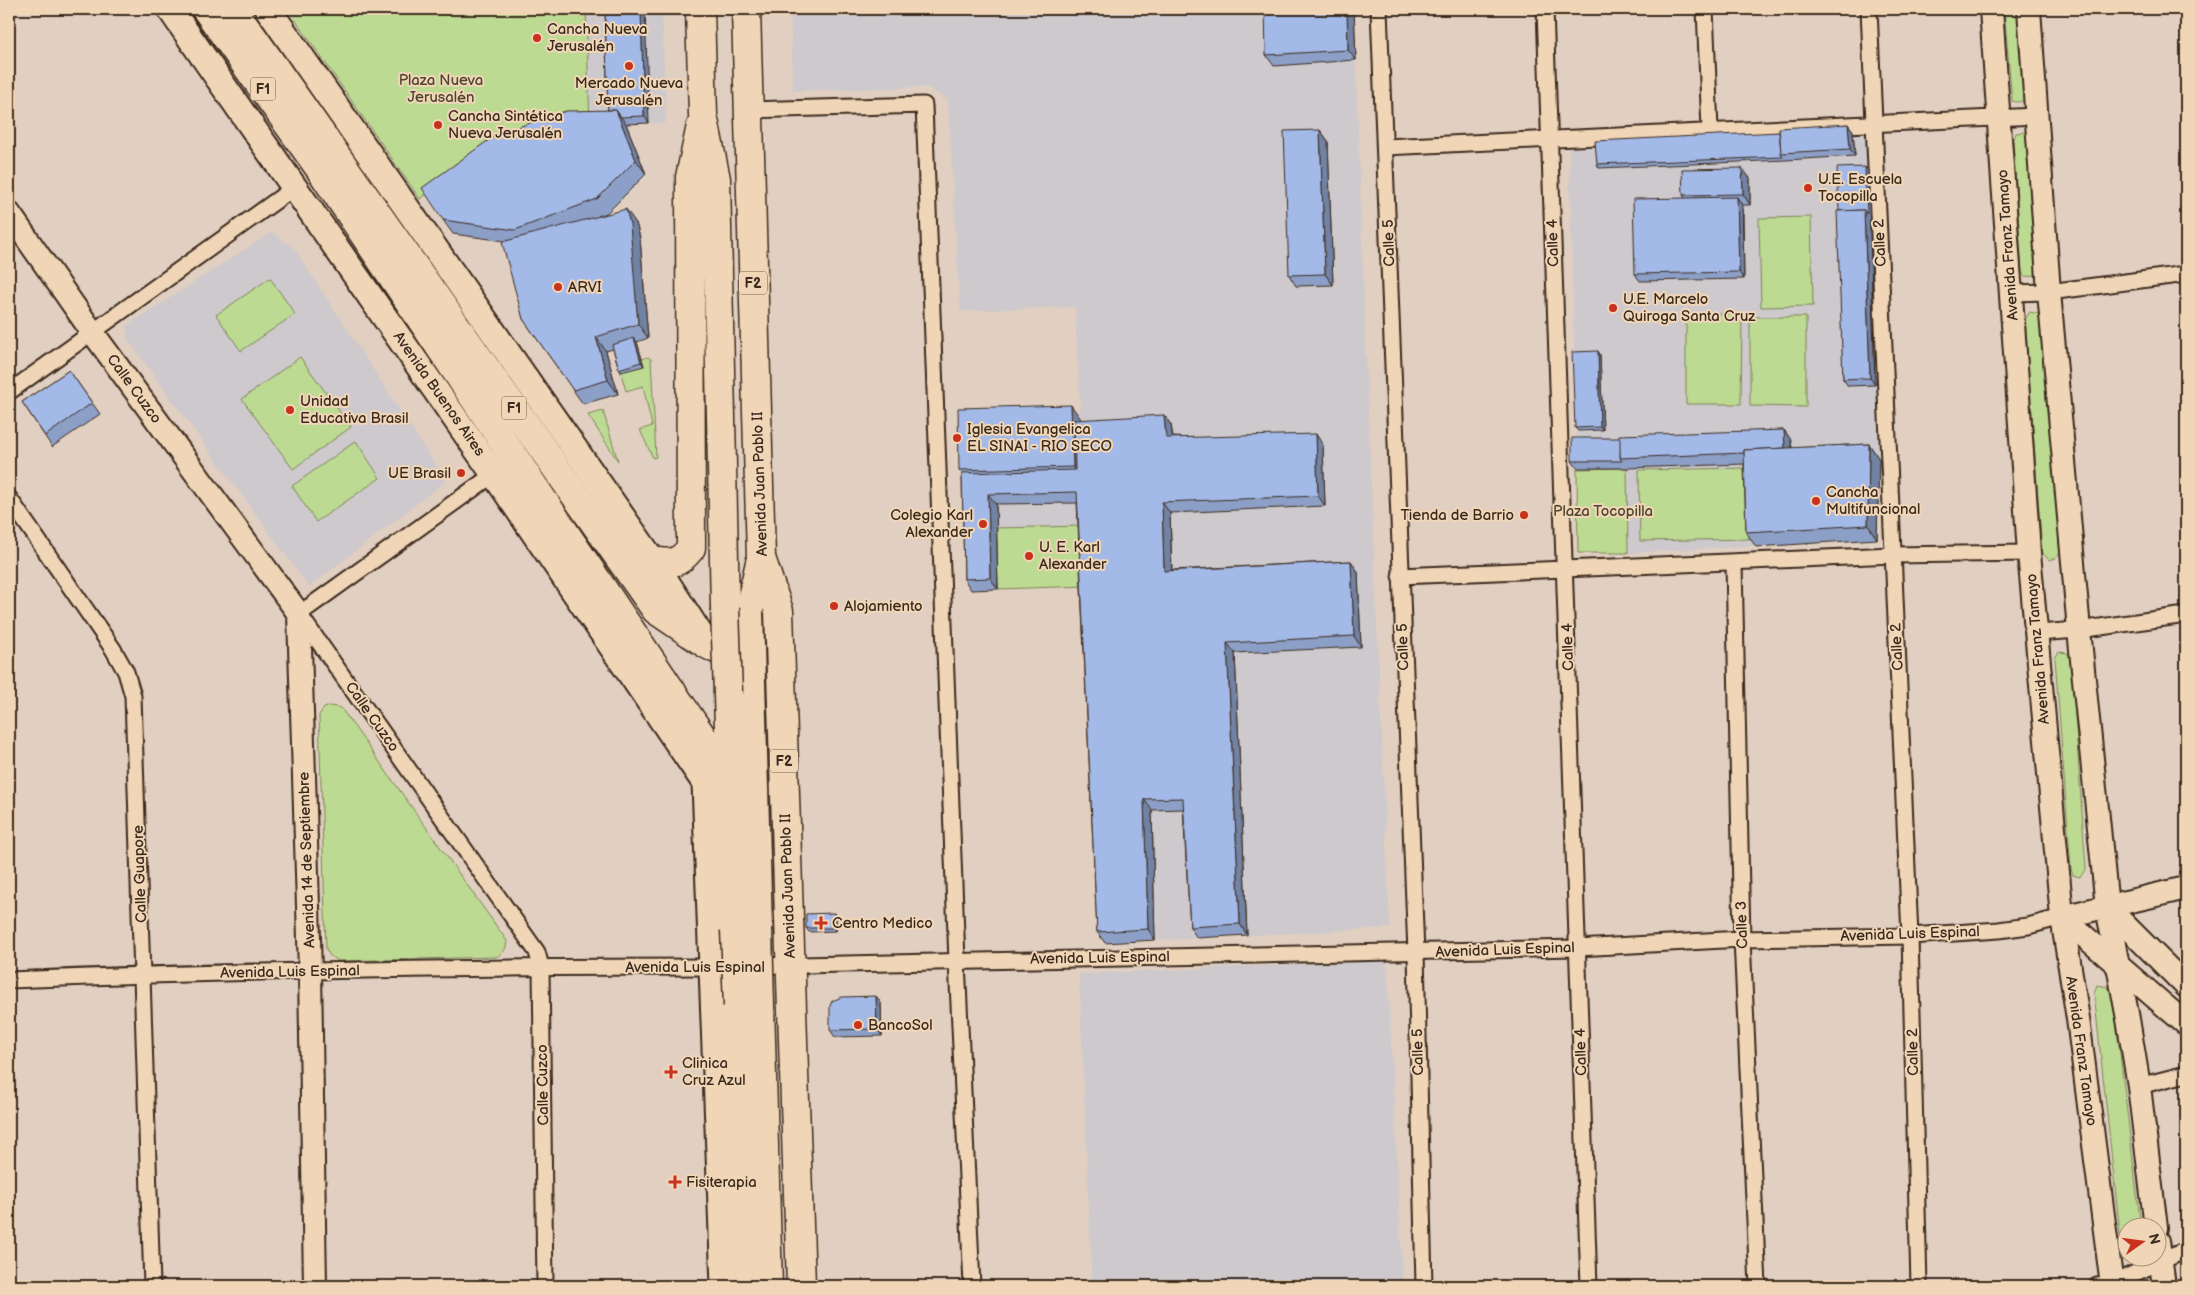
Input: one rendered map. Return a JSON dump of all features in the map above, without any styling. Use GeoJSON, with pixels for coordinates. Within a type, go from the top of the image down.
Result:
{"type":"FeatureCollection","features":[{"type":"Feature","properties":{"kind":"highway","name":"Avenida Buenos Aires"},"geometry":{"type":"LineString","coordinates":[[206,9],[320,169],[718,781]]}},
{"type":"Feature","properties":{"kind":"highway","name":"F1"},"geometry":{"type":"LineString","coordinates":[[234,9],[656,610],[706,644],[750,666]]}},
{"type":"Feature","properties":{"kind":"highway","name":"F2"},"geometry":{"type":"LineString","coordinates":[[700,9],[703,115],[716,179],[728,694],[718,781],[747,930]]}},
{"type":"Feature","properties":{"kind":"highway","name":"Avenida Juan Pablo II"},"geometry":{"type":"LineString","coordinates":[[746,9],[761,558],[779,610],[801,1286]]}},
{"type":"Feature","properties":{"kind":"highway"},"geometry":{"type":"LineString","coordinates":[[653,561],[669,564],[682,560],[691,548],[690,177],[703,115]]}},
{"type":"Feature","properties":{"kind":"highway","name":"F2"},"geometry":{"type":"LineString","coordinates":[[748,1286],[749,1005],[747,930],[749,610],[761,558]]}},
{"type":"Feature","properties":{"kind":"highway","name":"F2"},"geometry":{"type":"LineString","coordinates":[[749,1005],[768,1286]]}},
{"type":"Feature","properties":{"kind":"main road","name":"Avenida Buenos Aires"},"geometry":{"type":"LineString","coordinates":[[170,9],[494,474],[718,781]]}},
{"type":"Feature","properties":{"kind":"main road"},"geometry":{"type":"LineString","coordinates":[[268,9],[653,561],[706,644]]}},
{"type":"Feature","properties":{"kind":"main road","name":"Avenida Franz Tamayo"},"geometry":{"type":"LineString","coordinates":[[1991,9],[2029,553],[2062,917],[2078,1019],[2107,1286]]}},
{"type":"Feature","properties":{"kind":"main road"},"geometry":{"type":"LineString","coordinates":[[2029,9],[2049,292],[2079,630],[2107,907],[2128,1019],[2155,1218]]}},
{"type":"Feature","properties":{"kind":"main road","name":"Calle Cuzco"},"geometry":{"type":"LineString","coordinates":[[9,213],[93,333],[299,614]]}},
{"type":"Feature","properties":{"kind":"main road","name":"Avenida 14 de Septiembre"},"geometry":{"type":"LineString","coordinates":[[299,614],[310,971],[315,1286]]}},
{"type":"Feature","properties":{"kind":"main road"},"geometry":{"type":"LineString","coordinates":[[718,781],[712,966],[724,1286]]}},
{"type":"Feature","properties":{"kind":"main road","name":"Avenida Luis Espinal"},"geometry":{"type":"LineString","coordinates":[[2062,917],[2186,888]]}},
{"type":"Feature","properties":{"kind":"main road"},"geometry":{"type":"LineString","coordinates":[[2107,907],[2186,986]]}},
{"type":"Feature","properties":{"kind":"main road"},"geometry":{"type":"LineString","coordinates":[[2062,917],[2186,1024]]}},
{"type":"Feature","properties":{"kind":"main road"},"geometry":{"type":"LineString","coordinates":[[2128,1019],[2130,1007],[2138,999],[2152,998],[2158,1001]]}},
{"type":"Feature","properties":{"kind":"main road"},"geometry":{"type":"LineString","coordinates":[[2161,1268],[2164,1286]]}},
{"type":"Feature","properties":{"kind":"street","name":"Calle 5"},"geometry":{"type":"LineString","coordinates":[[1379,9],[1416,953],[1424,1286]]}},
{"type":"Feature","properties":{"kind":"street","name":"Calle 4"},"geometry":{"type":"LineString","coordinates":[[1544,9],[1589,1286]]}},
{"type":"Feature","properties":{"kind":"street"},"geometry":{"type":"LineString","coordinates":[[1705,9],[1710,130]]}},
{"type":"Feature","properties":{"kind":"street","name":"Calle 2"},"geometry":{"type":"LineString","coordinates":[[1869,9],[1910,936],[1919,1286]]}},
{"type":"Feature","properties":{"kind":"street"},"geometry":{"type":"LineString","coordinates":[[748,110],[924,105],[957,961],[972,1286]]}},
{"type":"Feature","properties":{"kind":"street"},"geometry":{"type":"LineString","coordinates":[[1385,147],[1550,140],[1710,130],[2036,116]]}},
{"type":"Feature","properties":{"kind":"street"},"geometry":{"type":"LineString","coordinates":[[9,392],[295,187]]}},
{"type":"Feature","properties":{"kind":"street"},"geometry":{"type":"LineString","coordinates":[[2011,293],[2049,292],[2186,274]]}},
{"type":"Feature","properties":{"kind":"street"},"geometry":{"type":"LineString","coordinates":[[299,614],[494,474]]}},
{"type":"Feature","properties":{"kind":"street","name":"Calle Guapore"},"geometry":{"type":"LineString","coordinates":[[11,507],[113,649],[126,672],[130,688],[135,735],[152,1286]]}},
{"type":"Feature","properties":{"kind":"street"},"geometry":{"type":"LineString","coordinates":[[1400,576],[1893,556],[2029,553]]}},
{"type":"Feature","properties":{"kind":"street","name":"Calle 3"},"geometry":{"type":"LineString","coordinates":[[1734,563],[1742,939],[1758,1286]]}},
{"type":"Feature","properties":{"kind":"street","name":"Calle Cuzco"},"geometry":{"type":"LineString","coordinates":[[299,614],[537,952],[542,967],[545,1286]]}},
{"type":"Feature","properties":{"kind":"street"},"geometry":{"type":"LineString","coordinates":[[2037,633],[2079,630],[2186,615]]}},
{"type":"Feature","properties":{"kind":"street","name":"Avenida Luis Espinal"},"geometry":{"type":"LineString","coordinates":[[9,980],[310,971],[542,967],[790,966],[957,961],[1416,953],[1577,948],[1742,939],[1910,936],[1999,930],[2028,926],[2062,917]]}},
{"type":"Feature","properties":{"kind":"street"},"geometry":{"type":"LineString","coordinates":[[2138,1086],[2186,1074]]}},
{"type":"Feature","properties":{"kind":"street"},"geometry":{"type":"LineString","coordinates":[[2168,1251],[2186,1250]]}},
{"type":"Feature","properties":{"kind":"street"},"geometry":{"type":"LineString","coordinates":[[2107,1286],[2135,1268]]}},
{"type":"Feature","properties":{"kind":"shaded area","name":"Mercado Nueva Jerusalén"},"geometry":{"type":"Polygon","coordinates":[[[586,9],[662,9],[666,123],[590,125],[586,9]]]}},
{"type":"Feature","properties":{"kind":"shaded area"},"geometry":{"type":"Polygon","coordinates":[[[790,9],[1354,9],[1366,363],[1390,928],[1105,943],[1088,586],[971,590],[969,484],[1081,430],[1075,307],[960,311],[948,100],[926,87],[793,91],[790,9]]]}},
{"type":"Feature","properties":{"kind":"shaded area"},"geometry":{"type":"Polygon","coordinates":[[[1861,131],[1867,136],[1879,459],[1877,539],[1628,553],[1627,468],[1577,468],[1569,146],[1861,131]]]}},
{"type":"Feature","properties":{"kind":"shaded area","name":"Unidad Educativa Brasil"},"geometry":{"type":"Polygon","coordinates":[[[272,232],[294,248],[446,481],[309,587],[128,340],[126,326],[272,232]]]}},
{"type":"Feature","properties":{"kind":"shaded area"},"geometry":{"type":"Polygon","coordinates":[[[1387,960],[1403,1286],[1092,1286],[1079,974],[1387,960]]]}},
{"type":"Feature","properties":{"kind":"green space","name":"Plaza Nueva Jerusalén"},"geometry":{"type":"Polygon","coordinates":[[[298,9],[586,9],[590,125],[427,194],[420,199],[294,18],[298,9]]]}},
{"type":"Feature","properties":{"kind":"green space"},"geometry":{"type":"Polygon","coordinates":[[[2004,9],[2020,9],[2027,97],[2019,102],[2012,101],[2004,9]]]}},
{"type":"Feature","properties":{"kind":"green space"},"geometry":{"type":"Polygon","coordinates":[[[2026,132],[2030,136],[2039,271],[2029,276],[2024,276],[2022,272],[2013,141],[2016,133],[2026,132]]]}},
{"type":"Feature","properties":{"kind":"green space"},"geometry":{"type":"Polygon","coordinates":[[[1811,217],[1813,306],[1761,307],[1759,218],[1811,217]]]}},
{"type":"Feature","properties":{"kind":"green space"},"geometry":{"type":"Polygon","coordinates":[[[270,278],[295,314],[241,351],[216,315],[270,278]]]}},
{"type":"Feature","properties":{"kind":"green space"},"geometry":{"type":"Polygon","coordinates":[[[2030,312],[2039,314],[2043,318],[2060,554],[2049,560],[2042,552],[2025,319],[2030,312]]]}},
{"type":"Feature","properties":{"kind":"green space"},"geometry":{"type":"Polygon","coordinates":[[[1686,314],[1742,314],[1741,404],[1686,404],[1686,314]]]}},
{"type":"Feature","properties":{"kind":"green space"},"geometry":{"type":"Polygon","coordinates":[[[1750,317],[1806,317],[1806,407],[1750,406],[1750,317]]]}},
{"type":"Feature","properties":{"kind":"green space"},"geometry":{"type":"Polygon","coordinates":[[[300,357],[351,427],[293,469],[242,399],[300,357]]]}},
{"type":"Feature","properties":{"kind":"green space"},"geometry":{"type":"Polygon","coordinates":[[[648,357],[651,359],[656,457],[653,458],[640,430],[652,426],[643,386],[626,391],[619,366],[648,357]]]}},
{"type":"Feature","properties":{"kind":"green space"},"geometry":{"type":"Polygon","coordinates":[[[603,411],[618,461],[588,415],[603,411]]]}},
{"type":"Feature","properties":{"kind":"green space"},"geometry":{"type":"Polygon","coordinates":[[[356,441],[380,478],[316,522],[292,486],[356,441]]]}},
{"type":"Feature","properties":{"kind":"green space","name":"Plaza Tocopilla"},"geometry":{"type":"Polygon","coordinates":[[[1627,468],[1628,553],[1578,553],[1577,469],[1627,468]]]}},
{"type":"Feature","properties":{"kind":"green space"},"geometry":{"type":"Polygon","coordinates":[[[1747,468],[1749,539],[1640,541],[1639,470],[1747,468]]]}},
{"type":"Feature","properties":{"kind":"green space"},"geometry":{"type":"Polygon","coordinates":[[[1086,526],[1088,586],[998,589],[996,528],[1086,526]]]}},
{"type":"Feature","properties":{"kind":"green space"},"geometry":{"type":"Polygon","coordinates":[[[2059,652],[2067,653],[2071,658],[2086,869],[2080,877],[2073,875],[2071,869],[2055,658],[2059,652]]]}},
{"type":"Feature","properties":{"kind":"green space"},"geometry":{"type":"Polygon","coordinates":[[[330,706],[341,708],[507,941],[505,949],[501,954],[496,957],[339,961],[330,956],[326,949],[319,715],[324,708],[330,706]]]}},
{"type":"Feature","properties":{"kind":"green space"},"geometry":{"type":"Polygon","coordinates":[[[2097,985],[2108,987],[2113,996],[2140,1218],[2118,1218],[2094,993],[2097,985]]]}},
{"type":"Feature","properties":{"kind":"building","name":"Mercado Nueva Jerusalén"},"geometry":{"type":"Polygon","coordinates":[[[605,9],[641,9],[644,116],[621,117],[616,110],[608,110],[605,9]]]}},
{"type":"Feature","properties":{"kind":"building"},"geometry":{"type":"Polygon","coordinates":[[[1265,9],[1347,9],[1348,50],[1266,55],[1265,9]]]}},
{"type":"Feature","properties":{"kind":"building"},"geometry":{"type":"Polygon","coordinates":[[[616,110],[636,160],[597,199],[515,230],[443,220],[422,188],[497,134],[566,111],[616,110]]]}},
{"type":"Feature","properties":{"kind":"building"},"geometry":{"type":"Polygon","coordinates":[[[1848,124],[1850,149],[1781,153],[1779,128],[1848,124]]]}},
{"type":"Feature","properties":{"kind":"building"},"geometry":{"type":"Polygon","coordinates":[[[1320,130],[1325,274],[1289,275],[1284,131],[1320,130]]]}},
{"type":"Feature","properties":{"kind":"building"},"geometry":{"type":"Polygon","coordinates":[[[1779,132],[1783,157],[1597,164],[1595,141],[1779,132]]]}},
{"type":"Feature","properties":{"kind":"building"},"geometry":{"type":"Polygon","coordinates":[[[1865,167],[1867,214],[1864,210],[1839,211],[1837,168],[1865,167]]]}},
{"type":"Feature","properties":{"kind":"building"},"geometry":{"type":"Polygon","coordinates":[[[1742,168],[1743,194],[1683,195],[1682,169],[1742,168]]]}},
{"type":"Feature","properties":{"kind":"building"},"geometry":{"type":"Polygon","coordinates":[[[1737,197],[1739,272],[1635,274],[1633,199],[1737,197]]]}},
{"type":"Feature","properties":{"kind":"building"},"geometry":{"type":"Polygon","coordinates":[[[626,209],[630,224],[638,324],[596,337],[608,380],[573,390],[523,319],[502,242],[626,209]]]}},
{"type":"Feature","properties":{"kind":"building"},"geometry":{"type":"Polygon","coordinates":[[[1864,210],[1870,378],[1843,379],[1837,211],[1864,210]]]}},
{"type":"Feature","properties":{"kind":"building"},"geometry":{"type":"Polygon","coordinates":[[[634,338],[641,362],[619,369],[612,345],[634,338]]]}},
{"type":"Feature","properties":{"kind":"building"},"geometry":{"type":"Polygon","coordinates":[[[1598,351],[1600,427],[1575,428],[1572,352],[1598,351]]]}},
{"type":"Feature","properties":{"kind":"building"},"geometry":{"type":"Polygon","coordinates":[[[69,370],[92,403],[45,436],[22,402],[69,370]]]}},
{"type":"Feature","properties":{"kind":"building","name":"Iglesia Evangelica EL SINAI - RIO SECO"},"geometry":{"type":"Polygon","coordinates":[[[1071,405],[1073,467],[959,470],[958,408],[1071,405]]]}},
{"type":"Feature","properties":{"kind":"building"},"geometry":{"type":"Polygon","coordinates":[[[1164,415],[1166,438],[1316,434],[1318,496],[1162,502],[1164,571],[1351,561],[1354,636],[1227,643],[1240,924],[1190,927],[1183,798],[1144,799],[1148,929],[1097,932],[1077,492],[988,494],[990,578],[964,579],[962,473],[1075,470],[1074,420],[1164,415]]]}},
{"type":"Feature","properties":{"kind":"building"},"geometry":{"type":"Polygon","coordinates":[[[1784,430],[1785,448],[1744,450],[1744,453],[1620,458],[1619,435],[1784,430]]]}},
{"type":"Feature","properties":{"kind":"building"},"geometry":{"type":"Polygon","coordinates":[[[1572,438],[1620,438],[1620,458],[1622,461],[1572,461],[1572,438]]]}},
{"type":"Feature","properties":{"kind":"building","name":"Cancha Multifuncional"},"geometry":{"type":"Polygon","coordinates":[[[1869,444],[1868,525],[1746,532],[1744,450],[1869,444]]]}},
{"type":"Feature","properties":{"kind":"building"},"geometry":{"type":"Polygon","coordinates":[[[834,913],[834,928],[806,928],[806,914],[834,913]]]}},
{"type":"Feature","properties":{"kind":"building","name":"BancoSol"},"geometry":{"type":"Polygon","coordinates":[[[876,996],[877,1029],[830,1030],[830,1006],[832,1001],[842,997],[876,996]]]}},
{"type":"Feature","properties":{"kind":"place","name":"Cancha Nueva Jerusalén"},"geometry":{"type":"Point","coordinates":[537,38]}},
{"type":"Feature","properties":{"kind":"place","name":"Mercado Nueva Jerusalén"},"geometry":{"type":"Point","coordinates":[629,66]}},
{"type":"Feature","properties":{"kind":"place","name":"Cancha Sintética Nueva Jerusalén"},"geometry":{"type":"Point","coordinates":[438,125]}},
{"type":"Feature","properties":{"kind":"place","name":"U.E. Escuela Tocopilla"},"geometry":{"type":"Point","coordinates":[1808,188]}},
{"type":"Feature","properties":{"kind":"place","name":"ARVI"},"geometry":{"type":"Point","coordinates":[558,287]}},
{"type":"Feature","properties":{"kind":"place","name":"U.E. Marcelo Quiroga Santa Cruz"},"geometry":{"type":"Point","coordinates":[1613,308]}},
{"type":"Feature","properties":{"kind":"place","name":"Unidad Educativa Brasil"},"geometry":{"type":"Point","coordinates":[290,410]}},
{"type":"Feature","properties":{"kind":"place","name":"Iglesia Evangelica EL SINAI - RIO SECO"},"geometry":{"type":"Point","coordinates":[957,438]}},
{"type":"Feature","properties":{"kind":"place","name":"UE Brasil"},"geometry":{"type":"Point","coordinates":[461,473]}},
{"type":"Feature","properties":{"kind":"place","name":"Cancha Multifuncional"},"geometry":{"type":"Point","coordinates":[1816,501]}},
{"type":"Feature","properties":{"kind":"place","name":"Tienda de Barrio"},"geometry":{"type":"Point","coordinates":[1524,515]}},
{"type":"Feature","properties":{"kind":"place","name":"Colegio Karl Alexander"},"geometry":{"type":"Point","coordinates":[983,524]}},
{"type":"Feature","properties":{"kind":"place","name":"U. E. Karl Alexander"},"geometry":{"type":"Point","coordinates":[1029,556]}},
{"type":"Feature","properties":{"kind":"place","name":"Alojamiento"},"geometry":{"type":"Point","coordinates":[834,606]}},
{"type":"Feature","properties":{"kind":"place","name":"Centro Medico"},"geometry":{"type":"Point","coordinates":[821,923]}},
{"type":"Feature","properties":{"kind":"place","name":"BancoSol"},"geometry":{"type":"Point","coordinates":[858,1025]}},
{"type":"Feature","properties":{"kind":"place","name":"Clinica Cruz Azul"},"geometry":{"type":"Point","coordinates":[671,1072]}},
{"type":"Feature","properties":{"kind":"place","name":"Fisiterapia"},"geometry":{"type":"Point","coordinates":[675,1182]}}]}
